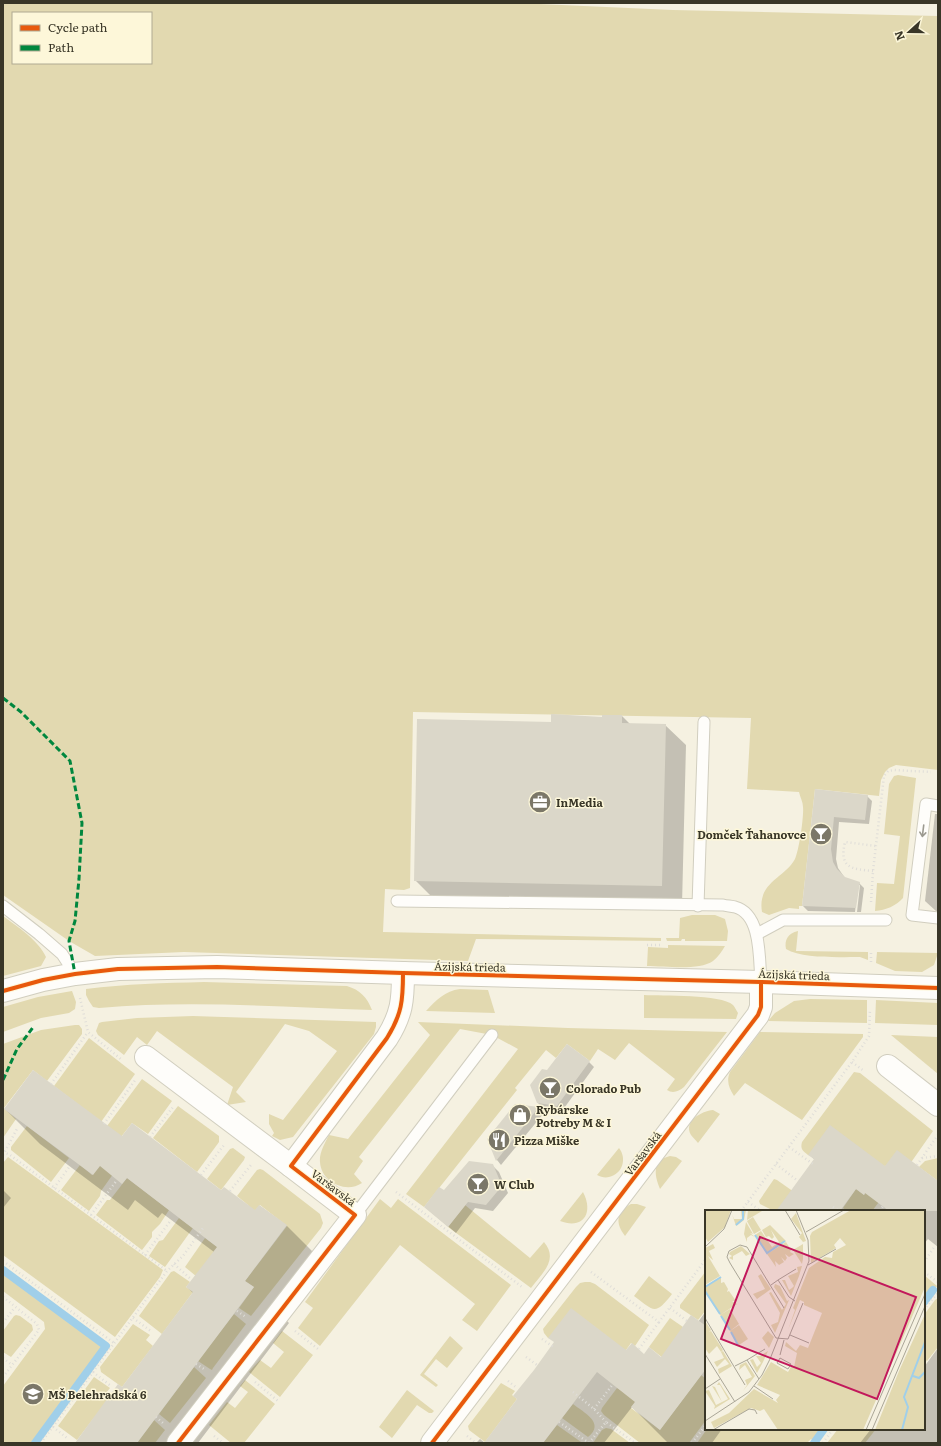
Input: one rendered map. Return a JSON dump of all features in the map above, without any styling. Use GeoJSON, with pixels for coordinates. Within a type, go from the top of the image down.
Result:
{"type":"FeatureCollection","features":[{"type":"Feature","properties":{"kind":"street","name":"Ázijská trieda"},"geometry":{"type":"LineString","coordinates":[[3,991],[43,980],[75,974],[118,969],[218,967],[938,988]]}},
{"type":"Feature","properties":{"kind":"street"},"geometry":{"type":"LineString","coordinates":[[291,1166],[383,1044],[394,1027],[399,1017],[402,1004],[403,973]]}},
{"type":"Feature","properties":{"kind":"street","name":"Varšavská"},"geometry":{"type":"LineString","coordinates":[[432,1443],[541,1302],[758,1015],[761,1007],[761,982]]}},
{"type":"Feature","properties":{"kind":"street","name":"Varšavská"},"geometry":{"type":"LineString","coordinates":[[143,1065],[291,1166],[355,1215],[178,1443]]}},
{"type":"Feature","properties":{"kind":"street"},"geometry":{"type":"LineString","coordinates":[[888,1066],[938,1104]]}},
{"type":"Feature","properties":{"kind":"lane"},"geometry":{"type":"LineString","coordinates":[[698,906],[704,722]]}},
{"type":"Feature","properties":{"kind":"lane"},"geometry":{"type":"LineString","coordinates":[[938,806],[926,804],[912,915],[938,918]]}},
{"type":"Feature","properties":{"kind":"lane"},"geometry":{"type":"LineString","coordinates":[[397,901],[736,907],[747,914],[757,934],[761,982]]}},
{"type":"Feature","properties":{"kind":"lane"},"geometry":{"type":"LineString","coordinates":[[3,906],[62,954],[75,974]]}},
{"type":"Feature","properties":{"kind":"lane"},"geometry":{"type":"LineString","coordinates":[[757,934],[783,920],[886,920]]}},
{"type":"Feature","properties":{"kind":"lane"},"geometry":{"type":"LineString","coordinates":[[355,1215],[492,1035]]}},
{"type":"Feature","properties":{"kind":"path"},"geometry":{"type":"LineString","coordinates":[[871,895],[884,776],[888,771],[899,770],[931,772]]}},
{"type":"Feature","properties":{"kind":"path"},"geometry":{"type":"LineString","coordinates":[[873,871],[850,867],[843,858],[843,849],[845,842],[876,846]]}},
{"type":"Feature","properties":{"kind":"path"},"geometry":{"type":"LineString","coordinates":[[647,945],[660,945]]}},
{"type":"Feature","properties":{"kind":"path"},"geometry":{"type":"LineString","coordinates":[[742,1210],[852,1062],[869,1036],[870,1002]]}},
{"type":"Feature","properties":{"kind":"path"},"geometry":{"type":"LineString","coordinates":[[51,1084],[88,1032]]}},
{"type":"Feature","properties":{"kind":"path"},"geometry":{"type":"LineString","coordinates":[[104,1124],[143,1065]]}},
{"type":"Feature","properties":{"kind":"path"},"geometry":{"type":"LineString","coordinates":[[150,1137],[177,1101]]}},
{"type":"Feature","properties":{"kind":"path"},"geometry":{"type":"LineString","coordinates":[[18,1127],[3,1153],[10,1155],[167,1271]]}},
{"type":"Feature","properties":{"kind":"path"},"geometry":{"type":"LineString","coordinates":[[917,1165],[938,1135]]}},
{"type":"Feature","properties":{"kind":"path"},"geometry":{"type":"LineString","coordinates":[[201,1175],[227,1140]]}},
{"type":"Feature","properties":{"kind":"path"},"geometry":{"type":"LineString","coordinates":[[789,1147],[813,1164]]}},
{"type":"Feature","properties":{"kind":"path"},"geometry":{"type":"LineString","coordinates":[[921,1158],[938,1156]]}},
{"type":"Feature","properties":{"kind":"path"},"geometry":{"type":"LineString","coordinates":[[230,1191],[254,1161]]}},
{"type":"Feature","properties":{"kind":"path"},"geometry":{"type":"LineString","coordinates":[[776,1164],[798,1181]]}},
{"type":"Feature","properties":{"kind":"path"},"geometry":{"type":"LineString","coordinates":[[54,1188],[70,1166]]}},
{"type":"Feature","properties":{"kind":"path"},"geometry":{"type":"LineString","coordinates":[[91,1215],[117,1180]]}},
{"type":"Feature","properties":{"kind":"path"},"geometry":{"type":"LineString","coordinates":[[404,1198],[541,1302]]}},
{"type":"Feature","properties":{"kind":"path"},"geometry":{"type":"LineString","coordinates":[[748,1202],[760,1210]]}},
{"type":"Feature","properties":{"kind":"path"},"geometry":{"type":"LineString","coordinates":[[881,1210],[883,1206]]}},
{"type":"Feature","properties":{"kind":"path"},"geometry":{"type":"LineString","coordinates":[[833,1207],[838,1210]]}},
{"type":"Feature","properties":{"kind":"path"},"geometry":{"type":"LineString","coordinates":[[145,1255],[171,1220]]}},
{"type":"Feature","properties":{"kind":"path"},"geometry":{"type":"LineString","coordinates":[[41,1443],[167,1271],[183,1256],[203,1228]]}},
{"type":"Feature","properties":{"kind":"path"},"geometry":{"type":"LineString","coordinates":[[925,1261],[935,1246]]}},
{"type":"Feature","properties":{"kind":"path"},"geometry":{"type":"LineString","coordinates":[[639,1349],[705,1260]]}},
{"type":"Feature","properties":{"kind":"path"},"geometry":{"type":"LineString","coordinates":[[3,1261],[114,1343]]}},
{"type":"Feature","properties":{"kind":"path"},"geometry":{"type":"LineString","coordinates":[[174,1264],[192,1280]]}},
{"type":"Feature","properties":{"kind":"path"},"geometry":{"type":"LineString","coordinates":[[591,1272],[659,1322]]}},
{"type":"Feature","properties":{"kind":"path"},"geometry":{"type":"LineString","coordinates":[[925,1273],[938,1282]]}},
{"type":"Feature","properties":{"kind":"path"},"geometry":{"type":"LineString","coordinates":[[925,1309],[938,1292]]}},
{"type":"Feature","properties":{"kind":"path"},"geometry":{"type":"LineString","coordinates":[[3,1297],[37,1324],[39,1330],[3,1377]]}},
{"type":"Feature","properties":{"kind":"path"},"geometry":{"type":"LineString","coordinates":[[3,1324],[15,1307]]}},
{"type":"Feature","properties":{"kind":"path"},"geometry":{"type":"LineString","coordinates":[[670,1308],[687,1321]]}},
{"type":"Feature","properties":{"kind":"path"},"geometry":{"type":"LineString","coordinates":[[276,1317],[318,1349]]}},
{"type":"Feature","properties":{"kind":"path"},"geometry":{"type":"LineString","coordinates":[[133,1318],[152,1332]]}},
{"type":"Feature","properties":{"kind":"path"},"geometry":{"type":"LineString","coordinates":[[539,1337],[555,1348]]}},
{"type":"Feature","properties":{"kind":"path"},"geometry":{"type":"LineString","coordinates":[[3,1358],[12,1365]]}},
{"type":"Feature","properties":{"kind":"path"},"geometry":{"type":"LineString","coordinates":[[533,1362],[537,1365]]}},
{"type":"Feature","properties":{"kind":"path"},"geometry":{"type":"LineString","coordinates":[[93,1372],[111,1386]]}},
{"type":"Feature","properties":{"kind":"path"},"geometry":{"type":"LineString","coordinates":[[594,1409],[612,1384]]}},
{"type":"Feature","properties":{"kind":"path"},"geometry":{"type":"LineString","coordinates":[[573,1392],[594,1409],[606,1422],[635,1443]]}},
{"type":"Feature","properties":{"kind":"path"},"geometry":{"type":"LineString","coordinates":[[559,1422],[589,1443],[606,1422]]}},
{"type":"Feature","properties":{"kind":"path"},"geometry":{"type":"LineString","coordinates":[[692,1443],[705,1426]]}},
{"type":"Feature","properties":{"kind":"path"},"geometry":{"type":"LineString","coordinates":[[53,1427],[67,1438]]}},
{"type":"Feature","properties":{"kind":"path"},"geometry":{"type":"LineString","coordinates":[[823,1443],[832,1430]]}},
{"type":"Feature","properties":{"kind":"shaded area"},"geometry":{"type":"Polygon","coordinates":[[[3,3],[517,3],[673,10],[938,16],[938,770],[896,765],[889,768],[881,780],[879,796],[815,789],[802,906],[799,906],[799,909],[789,908],[769,915],[762,912],[764,894],[773,881],[791,866],[795,859],[801,833],[803,803],[799,792],[747,789],[751,718],[413,712],[410,888],[404,890],[385,889],[383,932],[661,938],[661,941],[476,939],[468,961],[184,952],[95,956],[69,941],[3,895],[3,3]]]}},
{"type":"Feature","properties":{"kind":"shaded area"},"geometry":{"type":"Polygon","coordinates":[[[898,775],[916,778],[903,898],[890,907],[875,911],[877,883],[894,884],[900,836],[884,834],[889,784],[894,776],[898,775]]]}},
{"type":"Feature","properties":{"kind":"shaded area"},"geometry":{"type":"Polygon","coordinates":[[[692,915],[715,915],[725,919],[728,931],[727,941],[685,941],[685,939],[682,939],[681,941],[667,941],[666,938],[679,938],[680,918],[692,915]]]}},
{"type":"Feature","properties":{"kind":"shaded area"},"geometry":{"type":"Polygon","coordinates":[[[3,916],[27,934],[38,945],[46,957],[41,966],[3,976],[3,916]]]}},
{"type":"Feature","properties":{"kind":"shaded area"},"geometry":{"type":"Polygon","coordinates":[[[798,931],[796,951],[868,952],[868,960],[860,957],[811,956],[786,949],[786,940],[789,935],[798,931]]]}},
{"type":"Feature","properties":{"kind":"shaded area"},"geometry":{"type":"Polygon","coordinates":[[[668,945],[725,946],[713,961],[707,964],[691,967],[647,966],[648,947],[668,948],[668,945]]]}},
{"type":"Feature","properties":{"kind":"shaded area"},"geometry":{"type":"Polygon","coordinates":[[[877,952],[938,953],[934,965],[922,972],[895,971],[876,963],[877,952]]]}},
{"type":"Feature","properties":{"kind":"shaded area"},"geometry":{"type":"Polygon","coordinates":[[[204,982],[347,986],[356,990],[362,995],[368,1001],[372,1010],[201,1004],[99,1008],[93,1007],[86,995],[86,989],[101,987],[204,982]]]}},
{"type":"Feature","properties":{"kind":"shaded area"},"geometry":{"type":"Polygon","coordinates":[[[460,989],[488,990],[495,1013],[426,1011],[441,997],[460,989]]]}},
{"type":"Feature","properties":{"kind":"shaded area"},"geometry":{"type":"Polygon","coordinates":[[[72,991],[76,1002],[75,1009],[69,1013],[41,1018],[3,1032],[3,1007],[38,997],[72,991]]]}},
{"type":"Feature","properties":{"kind":"shaded area"},"geometry":{"type":"Polygon","coordinates":[[[644,995],[691,996],[717,999],[726,1001],[733,1005],[738,1013],[736,1019],[644,1018],[644,995]]]}},
{"type":"Feature","properties":{"kind":"shaded area"},"geometry":{"type":"Polygon","coordinates":[[[810,999],[867,1000],[867,1023],[768,1021],[775,1013],[794,1001],[810,999]]]}},
{"type":"Feature","properties":{"kind":"shaded area"},"geometry":{"type":"Polygon","coordinates":[[[876,1000],[938,1003],[938,1025],[875,1023],[876,1000]]]}},
{"type":"Feature","properties":{"kind":"shaded area"},"geometry":{"type":"Polygon","coordinates":[[[193,1016],[376,1022],[376,1027],[374,1034],[293,1137],[280,1140],[272,1136],[274,1133],[269,1124],[269,1114],[283,1120],[337,1051],[309,1031],[285,1024],[236,1092],[246,1102],[227,1105],[233,1087],[157,1031],[147,1045],[137,1037],[124,1055],[98,1035],[96,1031],[99,1023],[102,1022],[137,1018],[193,1016]]]}},
{"type":"Feature","properties":{"kind":"shaded area"},"geometry":{"type":"Polygon","coordinates":[[[418,1022],[727,1032],[684,1087],[674,1092],[667,1090],[675,1079],[629,1043],[615,1060],[598,1049],[590,1061],[567,1044],[556,1058],[546,1050],[515,1088],[517,1090],[424,1207],[406,1194],[518,1049],[492,1035],[460,1029],[359,1157],[363,1161],[354,1174],[362,1183],[349,1187],[335,1184],[325,1175],[321,1169],[320,1162],[321,1152],[329,1135],[348,1139],[430,1035],[418,1022]]]}},
{"type":"Feature","properties":{"kind":"shaded area"},"geometry":{"type":"Polygon","coordinates":[[[79,1025],[82,1029],[82,1034],[47,1081],[33,1070],[4,1108],[16,1119],[3,1138],[3,1044],[41,1030],[79,1025]]]}},
{"type":"Feature","properties":{"kind":"shaded area"},"geometry":{"type":"Polygon","coordinates":[[[760,1032],[863,1034],[863,1037],[802,1120],[745,1083],[734,1096],[731,1090],[728,1081],[730,1072],[760,1032]]]}},
{"type":"Feature","properties":{"kind":"shaded area"},"geometry":{"type":"Polygon","coordinates":[[[891,1035],[938,1037],[938,1074],[891,1035]]]}},
{"type":"Feature","properties":{"kind":"shaded area"},"geometry":{"type":"Polygon","coordinates":[[[89,1038],[135,1074],[101,1122],[54,1086],[89,1038]]]}},
{"type":"Feature","properties":{"kind":"shaded area"},"geometry":{"type":"Polygon","coordinates":[[[854,1072],[860,1073],[933,1131],[912,1161],[885,1166],[808,1155],[802,1150],[802,1142],[854,1072]]]}},
{"type":"Feature","properties":{"kind":"shaded area"},"geometry":{"type":"Polygon","coordinates":[[[142,1079],[172,1101],[148,1134],[132,1123],[121,1137],[107,1126],[142,1079]]]}},
{"type":"Feature","properties":{"kind":"shaded area"},"geometry":{"type":"Polygon","coordinates":[[[178,1106],[219,1136],[219,1142],[197,1172],[153,1138],[178,1106]]]}},
{"type":"Feature","properties":{"kind":"shaded area"},"geometry":{"type":"Polygon","coordinates":[[[713,1110],[720,1114],[698,1143],[691,1135],[689,1130],[690,1125],[699,1115],[713,1110]]]}},
{"type":"Feature","properties":{"kind":"shaded area"},"geometry":{"type":"Polygon","coordinates":[[[27,1126],[69,1158],[51,1182],[11,1150],[11,1147],[27,1126]]]}},
{"type":"Feature","properties":{"kind":"shaded area"},"geometry":{"type":"Polygon","coordinates":[[[233,1148],[245,1157],[221,1190],[207,1179],[230,1149],[233,1148]]]}},
{"type":"Feature","properties":{"kind":"shaded area"},"geometry":{"type":"Polygon","coordinates":[[[619,1148],[623,1156],[623,1161],[618,1173],[609,1177],[597,1175],[619,1148]]]}},
{"type":"Feature","properties":{"kind":"shaded area"},"geometry":{"type":"Polygon","coordinates":[[[670,1156],[676,1157],[682,1161],[660,1189],[656,1178],[657,1165],[664,1158],[670,1156]]]}},
{"type":"Feature","properties":{"kind":"shaded area"},"geometry":{"type":"Polygon","coordinates":[[[8,1157],[163,1270],[160,1277],[115,1337],[3,1255],[3,1163],[8,1157]]]}},
{"type":"Feature","properties":{"kind":"shaded area"},"geometry":{"type":"Polygon","coordinates":[[[938,1158],[938,1181],[919,1167],[925,1161],[938,1158]]]}},
{"type":"Feature","properties":{"kind":"shaded area"},"geometry":{"type":"Polygon","coordinates":[[[103,1161],[116,1170],[89,1211],[61,1190],[80,1165],[92,1175],[103,1161]]]}},
{"type":"Feature","properties":{"kind":"shaded area"},"geometry":{"type":"Polygon","coordinates":[[[260,1169],[320,1214],[323,1223],[321,1228],[251,1316],[239,1308],[254,1287],[245,1281],[287,1226],[260,1205],[253,1214],[248,1205],[237,1196],[257,1170],[260,1169]]]}},
{"type":"Feature","properties":{"kind":"shaded area"},"geometry":{"type":"Polygon","coordinates":[[[127,1178],[169,1210],[160,1224],[152,1232],[152,1237],[142,1250],[96,1215],[107,1200],[110,1200],[127,1178]]]}},
{"type":"Feature","properties":{"kind":"shaded area"},"geometry":{"type":"Polygon","coordinates":[[[774,1179],[794,1192],[781,1210],[772,1210],[760,1204],[759,1201],[774,1179]]]}},
{"type":"Feature","properties":{"kind":"shaded area"},"geometry":{"type":"Polygon","coordinates":[[[869,1188],[882,1198],[873,1210],[846,1210],[843,1208],[856,1189],[864,1195],[869,1188]]]}},
{"type":"Feature","properties":{"kind":"shaded area"},"geometry":{"type":"Polygon","coordinates":[[[583,1192],[587,1207],[587,1213],[584,1218],[575,1223],[560,1221],[583,1192]]]}},
{"type":"Feature","properties":{"kind":"shaded area"},"geometry":{"type":"Polygon","coordinates":[[[380,1199],[391,1208],[398,1199],[511,1285],[477,1331],[462,1320],[475,1304],[400,1245],[320,1346],[298,1328],[313,1308],[305,1302],[380,1199]]]}},
{"type":"Feature","properties":{"kind":"shaded area"},"geometry":{"type":"Polygon","coordinates":[[[631,1204],[646,1207],[625,1236],[620,1227],[619,1218],[622,1211],[631,1204]]]}},
{"type":"Feature","properties":{"kind":"shaded area"},"geometry":{"type":"Polygon","coordinates":[[[465,1205],[530,1258],[544,1242],[550,1255],[549,1261],[544,1272],[531,1288],[448,1227],[465,1205]]]}},
{"type":"Feature","properties":{"kind":"shaded area"},"geometry":{"type":"Polygon","coordinates":[[[179,1218],[193,1228],[165,1267],[149,1256],[159,1241],[163,1240],[179,1218]]]}},
{"type":"Feature","properties":{"kind":"shaded area"},"geometry":{"type":"Polygon","coordinates":[[[205,1238],[224,1252],[202,1281],[185,1267],[205,1238]]]}},
{"type":"Feature","properties":{"kind":"shaded area","name":"MŠ Belehradská 6"},"geometry":{"type":"Polygon","coordinates":[[[3,1267],[109,1345],[37,1443],[3,1443],[3,1386],[45,1329],[44,1322],[3,1291],[3,1267]]]}},
{"type":"Feature","properties":{"kind":"shaded area"},"geometry":{"type":"Polygon","coordinates":[[[174,1271],[190,1282],[186,1287],[193,1292],[162,1334],[139,1316],[171,1272],[174,1271]]]}},
{"type":"Feature","properties":{"kind":"shaded area"},"geometry":{"type":"Polygon","coordinates":[[[705,1272],[705,1311],[698,1320],[680,1308],[680,1305],[705,1272]]]}},
{"type":"Feature","properties":{"kind":"shaded area"},"geometry":{"type":"Polygon","coordinates":[[[649,1276],[672,1294],[662,1306],[654,1309],[650,1308],[634,1296],[649,1276]]]}},
{"type":"Feature","properties":{"kind":"shaded area"},"geometry":{"type":"Polygon","coordinates":[[[925,1276],[937,1286],[925,1303],[925,1276]]]}},
{"type":"Feature","properties":{"kind":"shaded area"},"geometry":{"type":"Polygon","coordinates":[[[585,1282],[595,1284],[649,1325],[635,1346],[631,1343],[626,1350],[548,1338],[544,1333],[543,1329],[576,1287],[580,1283],[585,1282]]]}},
{"type":"Feature","properties":{"kind":"shaded area"},"geometry":{"type":"Polygon","coordinates":[[[938,1298],[938,1347],[927,1361],[925,1360],[925,1314],[938,1298]]]}},
{"type":"Feature","properties":{"kind":"shaded area"},"geometry":{"type":"Polygon","coordinates":[[[234,1314],[246,1324],[212,1370],[198,1361],[234,1314]]]}},
{"type":"Feature","properties":{"kind":"shaded area"},"geometry":{"type":"Polygon","coordinates":[[[16,1315],[20,1316],[32,1325],[33,1330],[11,1357],[3,1352],[3,1331],[16,1315]]]}},
{"type":"Feature","properties":{"kind":"shaded area"},"geometry":{"type":"Polygon","coordinates":[[[670,1318],[683,1327],[668,1362],[649,1347],[670,1318]]]}},
{"type":"Feature","properties":{"kind":"shaded area"},"geometry":{"type":"Polygon","coordinates":[[[133,1324],[150,1335],[146,1340],[153,1346],[122,1387],[101,1372],[100,1367],[133,1324]]]}},
{"type":"Feature","properties":{"kind":"shaded area"},"geometry":{"type":"Polygon","coordinates":[[[282,1331],[313,1355],[280,1397],[249,1372],[260,1360],[271,1368],[284,1352],[273,1343],[282,1331]]]}},
{"type":"Feature","properties":{"kind":"shaded area"},"geometry":{"type":"Polygon","coordinates":[[[450,1336],[463,1348],[447,1368],[436,1359],[424,1374],[438,1385],[436,1387],[420,1375],[450,1336]]]}},
{"type":"Feature","properties":{"kind":"shaded area"},"geometry":{"type":"Polygon","coordinates":[[[194,1367],[206,1378],[170,1423],[159,1414],[194,1367]]]}},
{"type":"Feature","properties":{"kind":"shaded area"},"geometry":{"type":"Polygon","coordinates":[[[701,1375],[705,1378],[705,1421],[689,1443],[640,1443],[604,1415],[601,1411],[602,1408],[617,1388],[637,1399],[631,1408],[660,1430],[701,1375]]]}},
{"type":"Feature","properties":{"kind":"shaded area"},"geometry":{"type":"Polygon","coordinates":[[[94,1377],[110,1388],[106,1393],[114,1399],[93,1419],[77,1440],[58,1426],[94,1377]]]}},
{"type":"Feature","properties":{"kind":"shaded area"},"geometry":{"type":"Polygon","coordinates":[[[245,1380],[275,1404],[244,1443],[231,1443],[209,1425],[227,1402],[235,1408],[248,1392],[240,1386],[245,1380]]]}},
{"type":"Feature","properties":{"kind":"shaded area"},"geometry":{"type":"Polygon","coordinates":[[[501,1383],[515,1391],[512,1395],[517,1399],[485,1442],[469,1430],[468,1426],[501,1383]]]}},
{"type":"Feature","properties":{"kind":"shaded area"},"geometry":{"type":"Polygon","coordinates":[[[407,1390],[434,1411],[429,1413],[417,1405],[392,1438],[379,1427],[407,1390]]]}},
{"type":"Feature","properties":{"kind":"shaded area"},"geometry":{"type":"Polygon","coordinates":[[[573,1404],[587,1414],[594,1423],[595,1427],[593,1432],[588,1437],[562,1418],[573,1404]]]}},
{"type":"Feature","properties":{"kind":"shaded area"},"geometry":{"type":"Polygon","coordinates":[[[154,1420],[165,1430],[155,1443],[137,1443],[154,1420]]]}},
{"type":"Feature","properties":{"kind":"shaded area"},"geometry":{"type":"Polygon","coordinates":[[[557,1425],[581,1442],[581,1443],[543,1443],[557,1425]]]}},
{"type":"Feature","properties":{"kind":"shaded area"},"geometry":{"type":"Polygon","coordinates":[[[606,1428],[611,1429],[630,1443],[593,1443],[602,1430],[606,1428]]]}},
{"type":"Feature","properties":{"kind":"shaded area"},"geometry":{"type":"Polygon","coordinates":[[[706,1430],[825,1430],[816,1443],[811,1439],[807,1443],[697,1443],[706,1430]]]}},
{"type":"Feature","properties":{"kind":"shaded area"},"geometry":{"type":"Polygon","coordinates":[[[837,1430],[875,1430],[865,1443],[827,1443],[837,1430]]]}},
{"type":"Feature","properties":{"kind":"building","name":"InMedia"},"geometry":{"type":"Polygon","coordinates":[[[551,714],[602,717],[602,715],[622,715],[622,723],[666,724],[662,886],[414,881],[417,719],[551,722],[551,714]]]}},
{"type":"Feature","properties":{"kind":"building","name":"Domček Ťahanovce"},"geometry":{"type":"Polygon","coordinates":[[[815,789],[868,795],[865,820],[834,817],[831,849],[833,862],[837,869],[845,877],[860,882],[856,908],[802,906],[815,789]]]}},
{"type":"Feature","properties":{"kind":"building"},"geometry":{"type":"Polygon","coordinates":[[[567,1044],[590,1061],[557,1106],[537,1103],[530,1085],[542,1069],[547,1070],[567,1044]]]}},
{"type":"Feature","properties":{"kind":"building"},"geometry":{"type":"Polygon","coordinates":[[[33,1070],[122,1136],[132,1123],[221,1190],[224,1187],[255,1210],[259,1205],[287,1225],[245,1281],[254,1287],[137,1443],[75,1443],[118,1384],[122,1387],[193,1292],[186,1287],[217,1247],[127,1178],[122,1184],[100,1166],[93,1175],[4,1109],[33,1070]]]}},
{"type":"Feature","properties":{"kind":"building"},"geometry":{"type":"Polygon","coordinates":[[[515,1104],[539,1107],[496,1161],[487,1139],[515,1104]]]}},
{"type":"Feature","properties":{"kind":"building"},"geometry":{"type":"Polygon","coordinates":[[[830,1125],[885,1166],[897,1150],[938,1181],[938,1211],[888,1210],[865,1193],[864,1195],[856,1189],[841,1210],[777,1210],[814,1159],[808,1155],[830,1125]]]}},
{"type":"Feature","properties":{"kind":"building"},"geometry":{"type":"Polygon","coordinates":[[[469,1161],[493,1164],[502,1186],[486,1205],[468,1202],[448,1227],[424,1207],[439,1187],[444,1190],[469,1161]]]}},
{"type":"Feature","properties":{"kind":"building"},"geometry":{"type":"Polygon","coordinates":[[[571,1308],[626,1350],[632,1343],[644,1354],[649,1347],[661,1357],[691,1315],[705,1325],[705,1370],[660,1430],[631,1407],[635,1402],[597,1372],[543,1443],[484,1443],[517,1399],[513,1396],[554,1342],[548,1338],[571,1308]]]}},
{"type":"Feature","properties":{"kind":"waterway"},"geometry":{"type":"LineString","coordinates":[[3,1270],[106,1346],[35,1443]]}},
{"type":"Feature","properties":{"kind":"waterway"},"geometry":{"type":"LineString","coordinates":[[925,1301],[933,1290]]}},
{"type":"Feature","properties":{"kind":"waterway"},"geometry":{"type":"LineString","coordinates":[[814,1443],[823,1430]]}},
{"type":"Feature","properties":{"kind":"marked path"},"geometry":{"type":"LineString","coordinates":[[3,698],[21,712],[70,761],[82,823],[75,921],[69,941],[75,974]]}},
{"type":"Feature","properties":{"kind":"marked path"},"geometry":{"type":"LineString","coordinates":[[3,1080],[17,1049],[34,1026]]}},
{"type":"Feature","properties":{"kind":"cycle path"},"geometry":{"type":"LineString","coordinates":[[3,991],[43,980],[75,974],[118,969],[217,967],[938,988]]}},
{"type":"Feature","properties":{"kind":"cycle path"},"geometry":{"type":"LineString","coordinates":[[178,1443],[355,1215],[291,1166],[387,1038],[396,1022],[401,1007],[403,973]]}},
{"type":"Feature","properties":{"kind":"cycle path"},"geometry":{"type":"LineString","coordinates":[[432,1443],[758,1015],[761,1007],[761,982]]}},
{"type":"Feature","properties":{"kind":"place","name":"InMedia"},"geometry":{"type":"Point","coordinates":[540,802]}},
{"type":"Feature","properties":{"kind":"place","name":"Domček Ťahanovce"},"geometry":{"type":"Point","coordinates":[821,834]}},
{"type":"Feature","properties":{"kind":"place","name":"Colorado Pub"},"geometry":{"type":"Point","coordinates":[550,1088]}},
{"type":"Feature","properties":{"kind":"place","name":"Rybárske Potreby M & I"},"geometry":{"type":"Point","coordinates":[520,1115]}},
{"type":"Feature","properties":{"kind":"place","name":"Pizza Miške"},"geometry":{"type":"Point","coordinates":[499,1140]}},
{"type":"Feature","properties":{"kind":"place","name":"W Club"},"geometry":{"type":"Point","coordinates":[478,1184]}},
{"type":"Feature","properties":{"kind":"place","name":"MŠ Belehradská 6"},"geometry":{"type":"Point","coordinates":[33,1394]}}]}
